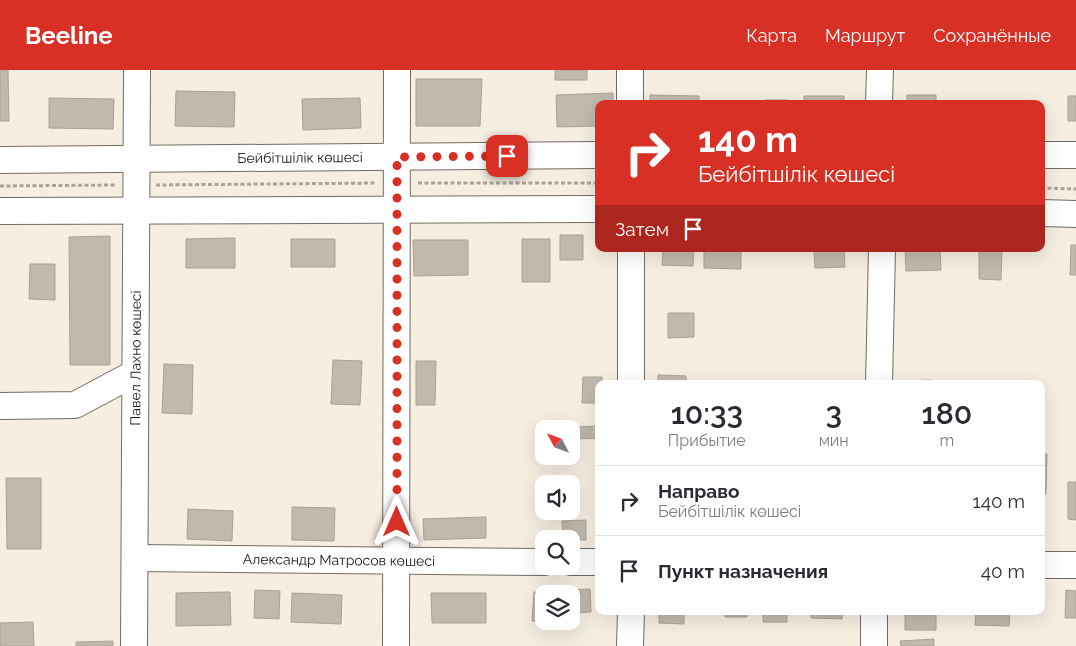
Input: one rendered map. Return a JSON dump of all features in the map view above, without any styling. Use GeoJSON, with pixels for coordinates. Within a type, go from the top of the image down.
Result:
{"type":"FeatureCollection","features":[{"type":"Feature","properties":{"kind":"street","name":"Павел Лахно көшесі"},"geometry":{"type":"LineString","coordinates":[[134,646],[137,70]]}},
{"type":"Feature","properties":{"kind":"street"},"geometry":{"type":"LineString","coordinates":[[396,646],[397,70]]}},
{"type":"Feature","properties":{"kind":"street"},"geometry":{"type":"LineString","coordinates":[[630,70],[630,100]]}},
{"type":"Feature","properties":{"kind":"street"},"geometry":{"type":"LineString","coordinates":[[879,100],[880,70]]}},
{"type":"Feature","properties":{"kind":"street","name":"Бейбітшілік көшесі"},"geometry":{"type":"LineString","coordinates":[[0,160],[595,155]]}},
{"type":"Feature","properties":{"kind":"street"},"geometry":{"type":"LineString","coordinates":[[1045,155],[1076,155]]}},
{"type":"Feature","properties":{"kind":"street"},"geometry":{"type":"LineString","coordinates":[[0,211],[595,209]]}},
{"type":"Feature","properties":{"kind":"street"},"geometry":{"type":"LineString","coordinates":[[1045,213],[1076,214]]}},
{"type":"Feature","properties":{"kind":"street"},"geometry":{"type":"LineString","coordinates":[[631,252],[631,380]]}},
{"type":"Feature","properties":{"kind":"street"},"geometry":{"type":"LineString","coordinates":[[879,380],[882,252]]}},
{"type":"Feature","properties":{"kind":"street"},"geometry":{"type":"LineString","coordinates":[[0,406],[75,404],[135,373]]}},
{"type":"Feature","properties":{"kind":"street","name":"Александр Матросов көшесі"},"geometry":{"type":"LineString","coordinates":[[134,558],[535,562]]}},
{"type":"Feature","properties":{"kind":"street"},"geometry":{"type":"LineString","coordinates":[[580,562],[595,562]]}},
{"type":"Feature","properties":{"kind":"street"},"geometry":{"type":"LineString","coordinates":[[1045,565],[1076,566]]}},
{"type":"Feature","properties":{"kind":"street"},"geometry":{"type":"LineString","coordinates":[[630,615],[630,646]]}},
{"type":"Feature","properties":{"kind":"street"},"geometry":{"type":"LineString","coordinates":[[874,615],[874,646]]}},
{"type":"Feature","properties":{"kind":"path"},"geometry":{"type":"LineString","coordinates":[[0,186],[595,183]]}},
{"type":"Feature","properties":{"kind":"path"},"geometry":{"type":"LineString","coordinates":[[1045,188],[1076,189]]}},
{"type":"Feature","properties":{"kind":"building"},"geometry":{"type":"Polygon","coordinates":[[[0,70],[8,70],[9,121],[0,121],[0,70]]]}},
{"type":"Feature","properties":{"kind":"building"},"geometry":{"type":"Polygon","coordinates":[[[555,70],[587,70],[587,80],[555,80],[555,70]]]}},
{"type":"Feature","properties":{"kind":"building"},"geometry":{"type":"Polygon","coordinates":[[[416,79],[482,79],[480,126],[416,126],[416,79]]]}},
{"type":"Feature","properties":{"kind":"building"},"geometry":{"type":"Polygon","coordinates":[[[176,91],[235,92],[234,127],[175,126],[176,91]]]}},
{"type":"Feature","properties":{"kind":"building"},"geometry":{"type":"Polygon","coordinates":[[[613,93],[613,100],[595,100],[595,126],[557,127],[556,95],[613,93]]]}},
{"type":"Feature","properties":{"kind":"building"},"geometry":{"type":"Polygon","coordinates":[[[650,95],[699,96],[699,100],[650,100],[650,95]]]}},
{"type":"Feature","properties":{"kind":"building"},"geometry":{"type":"Polygon","coordinates":[[[907,95],[936,95],[936,100],[907,100],[907,95]]]}},
{"type":"Feature","properties":{"kind":"building"},"geometry":{"type":"Polygon","coordinates":[[[804,96],[844,96],[844,100],[804,100],[804,96]]]}},
{"type":"Feature","properties":{"kind":"building"},"geometry":{"type":"Polygon","coordinates":[[[1068,96],[1076,96],[1076,121],[1068,121],[1068,96]]]}},
{"type":"Feature","properties":{"kind":"building"},"geometry":{"type":"Polygon","coordinates":[[[49,98],[114,99],[113,129],[49,128],[49,98]]]}},
{"type":"Feature","properties":{"kind":"building"},"geometry":{"type":"Polygon","coordinates":[[[360,98],[361,128],[303,130],[302,99],[360,98]]]}},
{"type":"Feature","properties":{"kind":"building"},"geometry":{"type":"Polygon","coordinates":[[[560,235],[583,235],[583,260],[560,260],[560,235]]]}},
{"type":"Feature","properties":{"kind":"building"},"geometry":{"type":"Polygon","coordinates":[[[110,236],[110,365],[70,365],[69,237],[110,236]]]}},
{"type":"Feature","properties":{"kind":"building"},"geometry":{"type":"Polygon","coordinates":[[[235,238],[235,268],[186,268],[186,239],[235,238]]]}},
{"type":"Feature","properties":{"kind":"building"},"geometry":{"type":"Polygon","coordinates":[[[291,239],[335,239],[335,267],[291,267],[291,239]]]}},
{"type":"Feature","properties":{"kind":"building"},"geometry":{"type":"Polygon","coordinates":[[[522,239],[550,239],[550,282],[522,282],[522,239]]]}},
{"type":"Feature","properties":{"kind":"building"},"geometry":{"type":"Polygon","coordinates":[[[413,240],[468,240],[468,275],[414,276],[413,240]]]}},
{"type":"Feature","properties":{"kind":"building"},"geometry":{"type":"Polygon","coordinates":[[[1071,245],[1076,245],[1076,275],[1070,275],[1071,245]]]}},
{"type":"Feature","properties":{"kind":"building"},"geometry":{"type":"Polygon","coordinates":[[[663,252],[694,252],[693,266],[662,265],[663,252]]]}},
{"type":"Feature","properties":{"kind":"building"},"geometry":{"type":"Polygon","coordinates":[[[704,252],[741,252],[741,269],[704,268],[704,252]]]}},
{"type":"Feature","properties":{"kind":"building"},"geometry":{"type":"Polygon","coordinates":[[[814,252],[844,252],[845,267],[815,268],[814,252]]]}},
{"type":"Feature","properties":{"kind":"building"},"geometry":{"type":"Polygon","coordinates":[[[905,252],[940,252],[941,270],[906,271],[905,252]]]}},
{"type":"Feature","properties":{"kind":"building"},"geometry":{"type":"Polygon","coordinates":[[[979,252],[1002,252],[1001,280],[979,279],[979,252]]]}},
{"type":"Feature","properties":{"kind":"building"},"geometry":{"type":"Polygon","coordinates":[[[30,264],[55,264],[55,300],[29,299],[30,264]]]}},
{"type":"Feature","properties":{"kind":"building"},"geometry":{"type":"Polygon","coordinates":[[[668,313],[694,313],[694,337],[668,338],[668,313]]]}},
{"type":"Feature","properties":{"kind":"building"},"geometry":{"type":"Polygon","coordinates":[[[333,360],[362,361],[360,405],[331,404],[333,360]]]}},
{"type":"Feature","properties":{"kind":"building"},"geometry":{"type":"Polygon","coordinates":[[[416,361],[436,361],[435,405],[416,405],[416,361]]]}},
{"type":"Feature","properties":{"kind":"building"},"geometry":{"type":"Polygon","coordinates":[[[164,364],[193,365],[192,414],[162,413],[164,364]]]}},
{"type":"Feature","properties":{"kind":"building"},"geometry":{"type":"Polygon","coordinates":[[[658,375],[686,376],[686,380],[658,380],[658,375]]]}},
{"type":"Feature","properties":{"kind":"building"},"geometry":{"type":"Polygon","coordinates":[[[583,377],[602,377],[602,380],[595,380],[595,403],[582,403],[583,377]]]}},
{"type":"Feature","properties":{"kind":"building"},"geometry":{"type":"Polygon","coordinates":[[[595,426],[595,438],[580,439],[580,427],[595,426]]]}},
{"type":"Feature","properties":{"kind":"building"},"geometry":{"type":"Polygon","coordinates":[[[1045,454],[1047,454],[1046,494],[1045,454]]]}},
{"type":"Feature","properties":{"kind":"building"},"geometry":{"type":"Polygon","coordinates":[[[6,478],[41,478],[41,549],[7,549],[6,478]]]}},
{"type":"Feature","properties":{"kind":"building"},"geometry":{"type":"Polygon","coordinates":[[[1068,482],[1076,482],[1076,520],[1068,519],[1068,482]]]}},
{"type":"Feature","properties":{"kind":"building"},"geometry":{"type":"Polygon","coordinates":[[[292,507],[335,508],[334,541],[292,540],[292,507]]]}},
{"type":"Feature","properties":{"kind":"building"},"geometry":{"type":"Polygon","coordinates":[[[188,509],[233,511],[232,541],[187,539],[188,509]]]}},
{"type":"Feature","properties":{"kind":"building"},"geometry":{"type":"Polygon","coordinates":[[[486,517],[486,538],[424,540],[423,519],[486,517]]]}},
{"type":"Feature","properties":{"kind":"building"},"geometry":{"type":"Polygon","coordinates":[[[586,520],[586,540],[580,540],[580,530],[562,530],[562,521],[586,520]]]}},
{"type":"Feature","properties":{"kind":"building"},"geometry":{"type":"Polygon","coordinates":[[[580,589],[590,589],[591,612],[580,613],[580,589]]]}},
{"type":"Feature","properties":{"kind":"building"},"geometry":{"type":"Polygon","coordinates":[[[255,590],[280,591],[279,619],[254,618],[255,590]]]}},
{"type":"Feature","properties":{"kind":"building"},"geometry":{"type":"Polygon","coordinates":[[[1066,590],[1076,591],[1076,618],[1065,618],[1066,590]]]}},
{"type":"Feature","properties":{"kind":"building"},"geometry":{"type":"Polygon","coordinates":[[[230,592],[231,625],[176,626],[176,593],[230,592]]]}},
{"type":"Feature","properties":{"kind":"building"},"geometry":{"type":"Polygon","coordinates":[[[534,592],[535,592],[535,621],[532,621],[534,592]]]}},
{"type":"Feature","properties":{"kind":"building"},"geometry":{"type":"Polygon","coordinates":[[[292,593],[342,595],[341,624],[291,622],[292,593]]]}},
{"type":"Feature","properties":{"kind":"building"},"geometry":{"type":"Polygon","coordinates":[[[431,593],[486,593],[486,623],[432,623],[431,593]]]}},
{"type":"Feature","properties":{"kind":"building"},"geometry":{"type":"Polygon","coordinates":[[[659,615],[684,615],[684,624],[659,623],[659,615]]]}},
{"type":"Feature","properties":{"kind":"building"},"geometry":{"type":"Polygon","coordinates":[[[725,615],[747,615],[747,617],[725,617],[725,615]]]}},
{"type":"Feature","properties":{"kind":"building"},"geometry":{"type":"Polygon","coordinates":[[[763,615],[787,615],[787,622],[763,622],[763,615]]]}},
{"type":"Feature","properties":{"kind":"building"},"geometry":{"type":"Polygon","coordinates":[[[811,615],[842,615],[842,619],[811,618],[811,615]]]}},
{"type":"Feature","properties":{"kind":"building"},"geometry":{"type":"Polygon","coordinates":[[[905,615],[936,615],[936,630],[905,630],[905,615]]]}},
{"type":"Feature","properties":{"kind":"building"},"geometry":{"type":"Polygon","coordinates":[[[976,615],[1010,615],[1009,626],[975,625],[976,615]]]}},
{"type":"Feature","properties":{"kind":"building"},"geometry":{"type":"Polygon","coordinates":[[[33,622],[34,646],[0,646],[0,623],[33,622]]]}},
{"type":"Feature","properties":{"kind":"building"},"geometry":{"type":"Polygon","coordinates":[[[934,639],[934,646],[901,646],[900,641],[934,639]]]}},
{"type":"Feature","properties":{"kind":"building"},"geometry":{"type":"Polygon","coordinates":[[[113,641],[113,646],[76,646],[76,642],[113,641]]]}},
{"type":"Feature","properties":{"kind":"route"},"geometry":{"type":"LineString","coordinates":[[397,522],[397,157],[507,156]]}}]}
